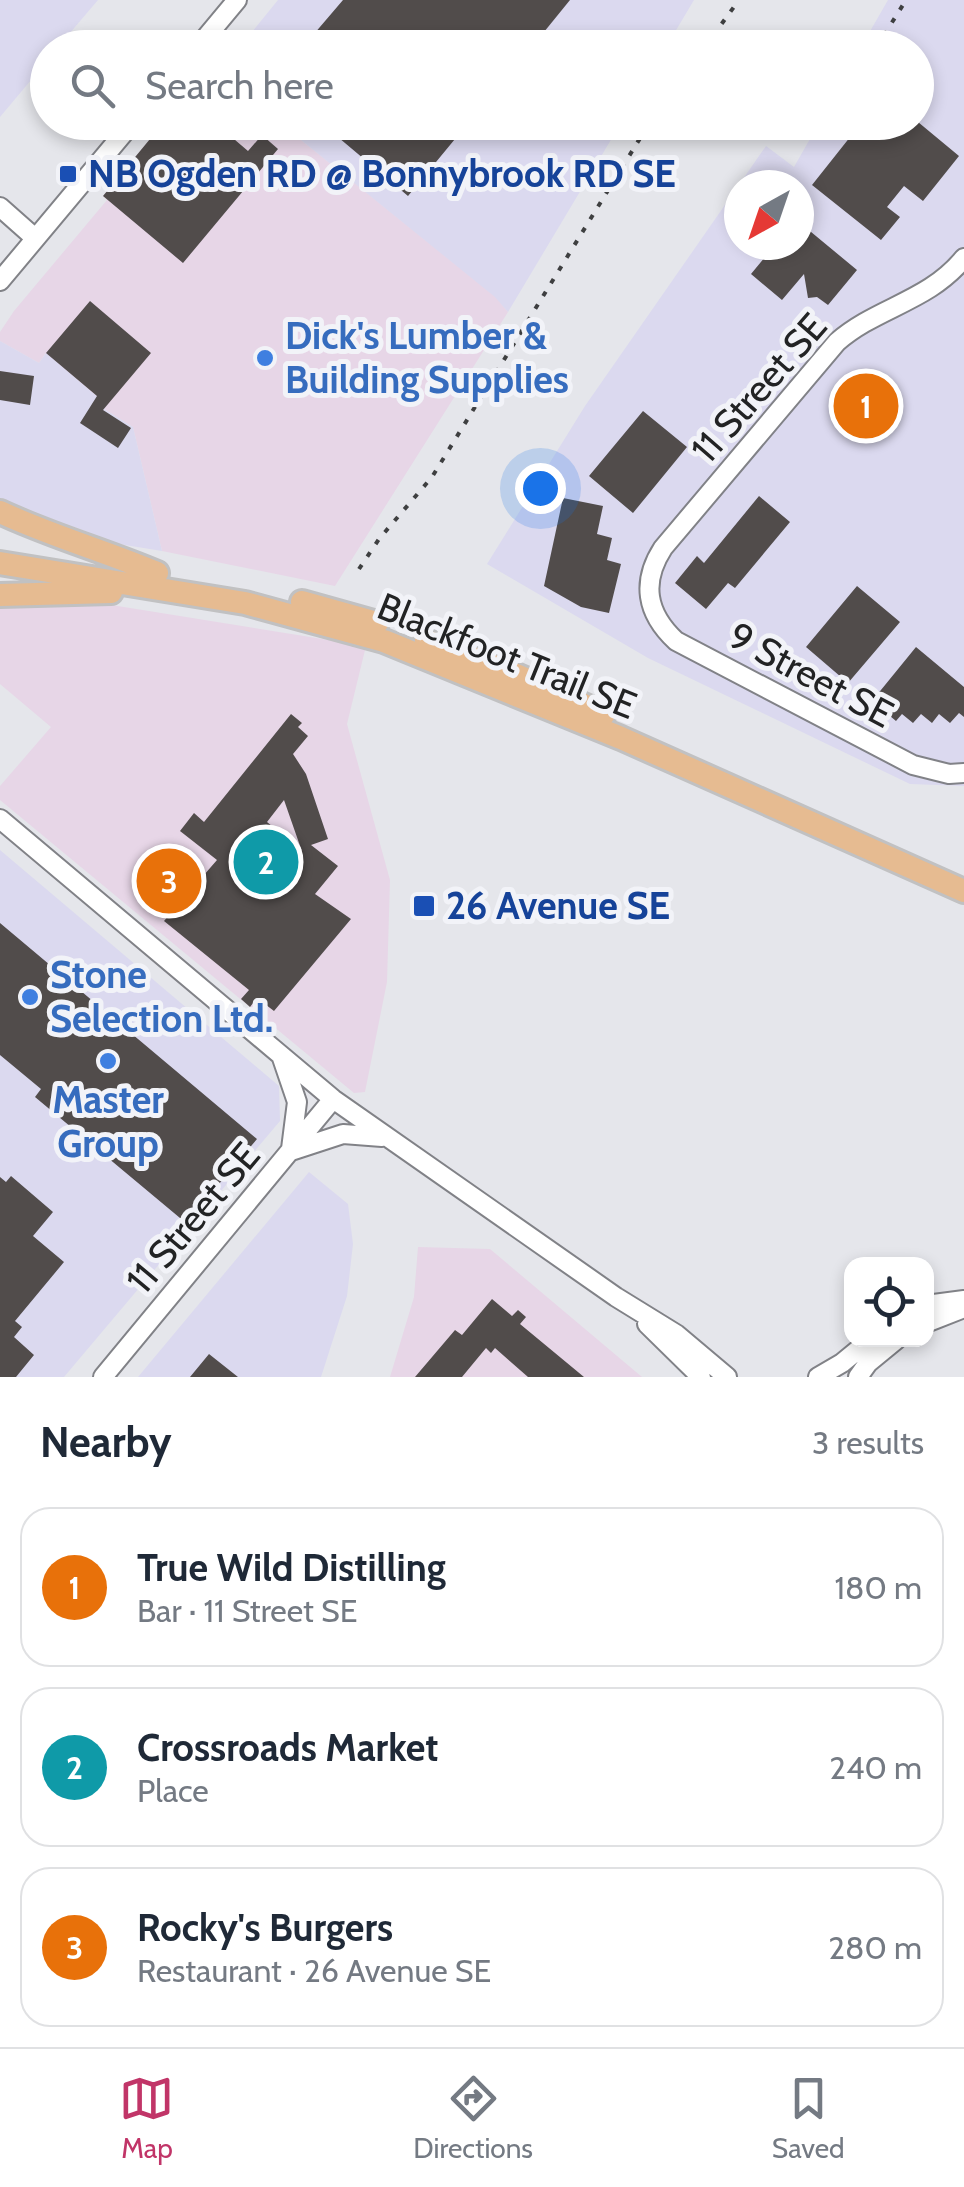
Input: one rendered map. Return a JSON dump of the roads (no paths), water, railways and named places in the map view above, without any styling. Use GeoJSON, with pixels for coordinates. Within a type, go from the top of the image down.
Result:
{"type":"FeatureCollection","features":[{"type":"Feature","properties":{"kind":"main road"},"geometry":{"type":"LineString","coordinates":[[0,512],[76,544],[123,558],[156,580]]}},
{"type":"Feature","properties":{"kind":"main road","name":"Blackfoot Trail SE"},"geometry":{"type":"LineString","coordinates":[[0,549],[156,580],[384,641],[620,738],[964,891]]}},
{"type":"Feature","properties":{"kind":"main road","name":"Blackfoot Trail SE"},"geometry":{"type":"LineString","coordinates":[[0,564],[230,585],[388,626],[514,674],[964,874]]}},
{"type":"Feature","properties":{"kind":"main road"},"geometry":{"type":"LineString","coordinates":[[0,595],[122,592],[156,580]]}},
{"type":"Feature","properties":{"kind":"street"},"geometry":{"type":"LineString","coordinates":[[212,30],[236,0]]}},
{"type":"Feature","properties":{"kind":"street"},"geometry":{"type":"LineString","coordinates":[[0,281],[118,140]]}},
{"type":"Feature","properties":{"kind":"street"},"geometry":{"type":"LineString","coordinates":[[0,208],[35,238]]}},
{"type":"Feature","properties":{"kind":"street","name":"11 Street SE"},"geometry":{"type":"LineString","coordinates":[[649,600],[648,581],[664,548],[820,360],[854,327],[916,300],[937,286],[964,258]]}},
{"type":"Feature","properties":{"kind":"street","name":"9 Street SE"},"geometry":{"type":"LineString","coordinates":[[649,600],[660,626],[676,641],[912,765],[949,774],[964,773]]}},
{"type":"Feature","properties":{"kind":"street"},"geometry":{"type":"LineString","coordinates":[[0,819],[333,1099],[676,1334],[727,1377]]}},
{"type":"Feature","properties":{"kind":"street"},"geometry":{"type":"LineString","coordinates":[[282,1057],[297,1102],[291,1151],[343,1134],[388,1138]]}},
{"type":"Feature","properties":{"kind":"street","name":"11 Street SE"},"geometry":{"type":"LineString","coordinates":[[103,1377],[333,1099]]}},
{"type":"Feature","properties":{"kind":"street"},"geometry":{"type":"LineString","coordinates":[[934,1304],[964,1300]]}},
{"type":"Feature","properties":{"kind":"street"},"geometry":{"type":"LineString","coordinates":[[630,1305],[701,1377]]}},
{"type":"Feature","properties":{"kind":"street"},"geometry":{"type":"LineString","coordinates":[[934,1320],[964,1308]]}},
{"type":"Feature","properties":{"kind":"street"},"geometry":{"type":"LineString","coordinates":[[818,1377],[861,1347]]}},
{"type":"Feature","properties":{"kind":"street"},"geometry":{"type":"LineString","coordinates":[[858,1377],[887,1347]]}},
{"type":"Feature","properties":{"kind":"railway"},"geometry":{"type":"LineString","coordinates":[[717,30],[739,0]]}},
{"type":"Feature","properties":{"kind":"railway"},"geometry":{"type":"LineString","coordinates":[[887,30],[906,0]]}},
{"type":"Feature","properties":{"kind":"railway"},"geometry":{"type":"LineString","coordinates":[[359,569],[432,477],[639,140]]}},
{"type":"Feature","properties":{"kind":"place","name":"NB Ogden RD @ Bonnybrook RD SE"},"geometry":{"type":"Point","coordinates":[68,174]}},
{"type":"Feature","properties":{"kind":"place","name":"Dick's Lumber & Building Supplies"},"geometry":{"type":"Point","coordinates":[265,358]}},
{"type":"Feature","properties":{"kind":"place","name":"True Wild Distilling"},"geometry":{"type":"Point","coordinates":[866,406]}},
{"type":"Feature","properties":{"kind":"place","name":"Crossroads Market"},"geometry":{"type":"Point","coordinates":[266,862]}},
{"type":"Feature","properties":{"kind":"place","name":"Rocky's Burgers"},"geometry":{"type":"Point","coordinates":[169,881]}},
{"type":"Feature","properties":{"kind":"place","name":"26 Avenue SE"},"geometry":{"type":"Point","coordinates":[424,906]}},
{"type":"Feature","properties":{"kind":"place","name":"Stone Selection Ltd."},"geometry":{"type":"Point","coordinates":[30,997]}},
{"type":"Feature","properties":{"kind":"place","name":"Master Group"},"geometry":{"type":"Point","coordinates":[108,1061]}}]}
